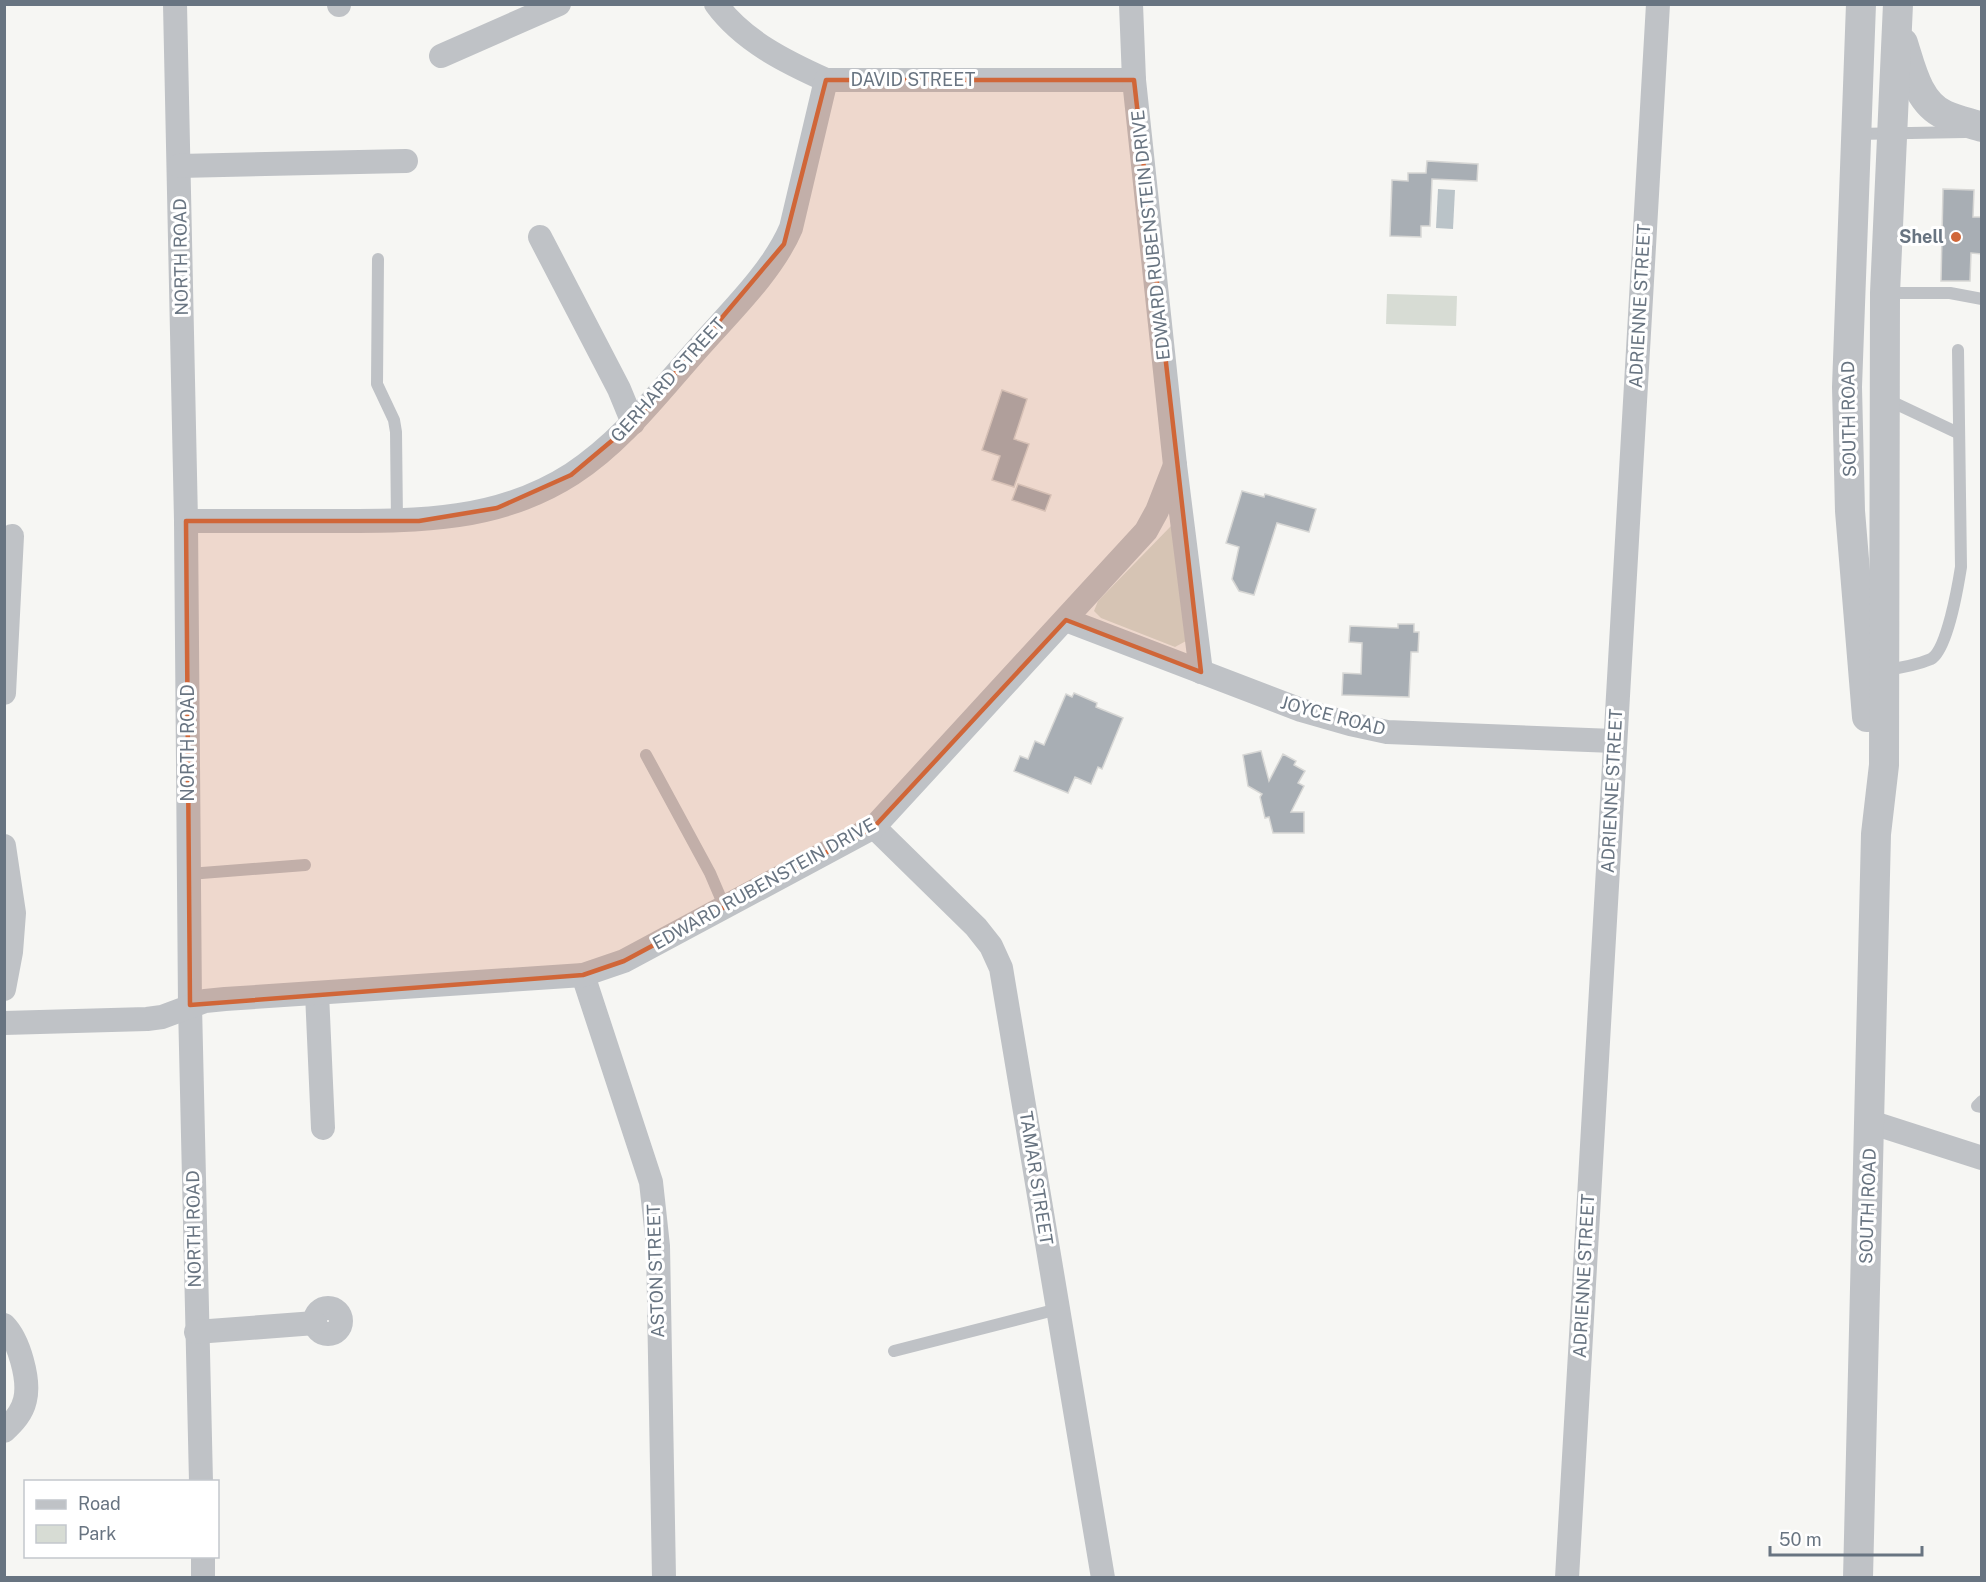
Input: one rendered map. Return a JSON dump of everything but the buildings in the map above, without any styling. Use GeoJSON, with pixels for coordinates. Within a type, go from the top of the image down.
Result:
{"type":"FeatureCollection","features":[{"type":"Feature","properties":{"kind":"street","name":"NORTH ROAD"},"geometry":{"type":"LineString","coordinates":[[175,4],[186,521],[190,1005],[201,1480]]}},
{"type":"Feature","properties":{"kind":"street"},"geometry":{"type":"LineString","coordinates":[[441,56],[559,4]]}},
{"type":"Feature","properties":{"kind":"street","name":"DAVID STREET"},"geometry":{"type":"LineString","coordinates":[[716,4],[732,24],[765,48],[790,64],[826,80],[1134,80]]}},
{"type":"Feature","properties":{"kind":"street","name":"EDWARD RUBENSTEIN DRIVE"},"geometry":{"type":"LineString","coordinates":[[1131,4],[1134,80],[1175,465],[1201,672]]}},
{"type":"Feature","properties":{"kind":"street","name":"ADRIENNE STREET"},"geometry":{"type":"LineString","coordinates":[[1568,1578],[1614,741],[1658,4]]}},
{"type":"Feature","properties":{"kind":"street","name":"SOUTH ROAD"},"geometry":{"type":"LineString","coordinates":[[1861,4],[1847,387],[1850,511],[1876,834]]}},
{"type":"Feature","properties":{"kind":"street"},"geometry":{"type":"LineString","coordinates":[[1898,17],[1919,90],[1943,115],[1982,127]]}},
{"type":"Feature","properties":{"kind":"street","name":"SOUTH ROAD"},"geometry":{"type":"LineString","coordinates":[[1858,1578],[1876,834],[1884,765],[1886,293],[1898,17]]}},
{"type":"Feature","properties":{"kind":"street","name":"GERHARD STREET"},"geometry":{"type":"LineString","coordinates":[[186,521],[419,521],[497,508],[537,492],[571,474],[600,453],[633,423],[750,288],[784,244],[790,228],[826,80]]}},
{"type":"Feature","properties":{"kind":"street"},"geometry":{"type":"LineString","coordinates":[[179,166],[406,161]]}},
{"type":"Feature","properties":{"kind":"street"},"geometry":{"type":"LineString","coordinates":[[540,237],[620,389],[633,423]]}},
{"type":"Feature","properties":{"kind":"street","name":"EDWARD RUBENSTEIN DRIVE"},"geometry":{"type":"LineString","coordinates":[[4,1023],[147,1019],[162,1017],[205,1001],[583,975],[624,961],[874,827],[1146,531],[1157,511],[1175,465]]}},
{"type":"Feature","properties":{"kind":"street"},"geometry":{"type":"LineString","coordinates":[[4,693],[12,536]]}},
{"type":"Feature","properties":{"kind":"street","name":"JOYCE ROAD"},"geometry":{"type":"LineString","coordinates":[[1066,620],[1300,710],[1350,724],[1387,732],[1614,741]]}},
{"type":"Feature","properties":{"kind":"street","name":"TAMAR STREET"},"geometry":{"type":"LineString","coordinates":[[874,827],[976,927],[991,945],[1000,968],[1103,1578]]}},
{"type":"Feature","properties":{"kind":"street"},"geometry":{"type":"LineString","coordinates":[[4,846],[14,913],[11,952],[4,989]]}},
{"type":"Feature","properties":{"kind":"street","name":"ASTON STREET"},"geometry":{"type":"LineString","coordinates":[[583,975],[642,1152],[651,1182],[655,1207],[658,1246],[664,1578]]}},
{"type":"Feature","properties":{"kind":"street"},"geometry":{"type":"LineString","coordinates":[[317,993],[323,1128]]}},
{"type":"Feature","properties":{"kind":"street"},"geometry":{"type":"LineString","coordinates":[[1870,1122],[1982,1158]]}},
{"type":"Feature","properties":{"kind":"street"},"geometry":{"type":"LineString","coordinates":[[196,1332],[315,1323]]}},
{"type":"Feature","properties":{"kind":"street"},"geometry":{"type":"LineString","coordinates":[[4,1325],[11,1332],[18,1348],[25,1384],[25,1399],[20,1412],[4,1431]]}},
{"type":"Feature","properties":{"kind":"street"},"geometry":{"type":"LineString","coordinates":[[203,1558],[203,1578]]}},
{"type":"Feature","properties":{"kind":"lane"},"geometry":{"type":"LineString","coordinates":[[1855,134],[1982,132]]}},
{"type":"Feature","properties":{"kind":"lane"},"geometry":{"type":"LineString","coordinates":[[378,259],[377,384],[394,420],[396,432],[397,521]]}},
{"type":"Feature","properties":{"kind":"lane"},"geometry":{"type":"LineString","coordinates":[[1886,293],[1950,293],[1982,298]]}},
{"type":"Feature","properties":{"kind":"lane"},"geometry":{"type":"LineString","coordinates":[[1885,670],[1905,667],[1932,658],[1940,648],[1958,587],[1961,567],[1958,350]]}},
{"type":"Feature","properties":{"kind":"lane"},"geometry":{"type":"LineString","coordinates":[[1885,398],[1959,433]]}},
{"type":"Feature","properties":{"kind":"lane"},"geometry":{"type":"LineString","coordinates":[[646,755],[710,873],[724,908]]}},
{"type":"Feature","properties":{"kind":"lane"},"geometry":{"type":"LineString","coordinates":[[189,874],[305,865]]}},
{"type":"Feature","properties":{"kind":"lane"},"geometry":{"type":"LineString","coordinates":[[1982,1101],[1977,1106],[1982,1107]]}},
{"type":"Feature","properties":{"kind":"lane"},"geometry":{"type":"LineString","coordinates":[[894,1351],[1058,1309]]}},
{"type":"Feature","properties":{"kind":"highlighted area"},"geometry":{"type":"Polygon","coordinates":[[[826,80],[1134,80],[1201,672],[1066,620],[874,827],[624,961],[583,975],[190,1005],[186,521],[419,521],[497,508],[571,475],[633,423],[784,244],[826,80]]]}},
{"type":"Feature","properties":{"kind":"green space"},"geometry":{"type":"Polygon","coordinates":[[[1387,294],[1457,296],[1456,326],[1386,324],[1387,294]]]}},
{"type":"Feature","properties":{"kind":"green space"},"geometry":{"type":"Polygon","coordinates":[[[1172,525],[1186,641],[1175,647],[1101,618],[1094,611],[1098,601],[1172,525]]]}},
{"type":"Feature","properties":{"kind":"shaded area"},"geometry":{"type":"Polygon","coordinates":[[[1438,189],[1455,190],[1453,229],[1436,228],[1438,189]]]}},
{"type":"Feature","properties":{"kind":"place","name":"Shell"},"geometry":{"type":"Point","coordinates":[1956,237]}}]}
